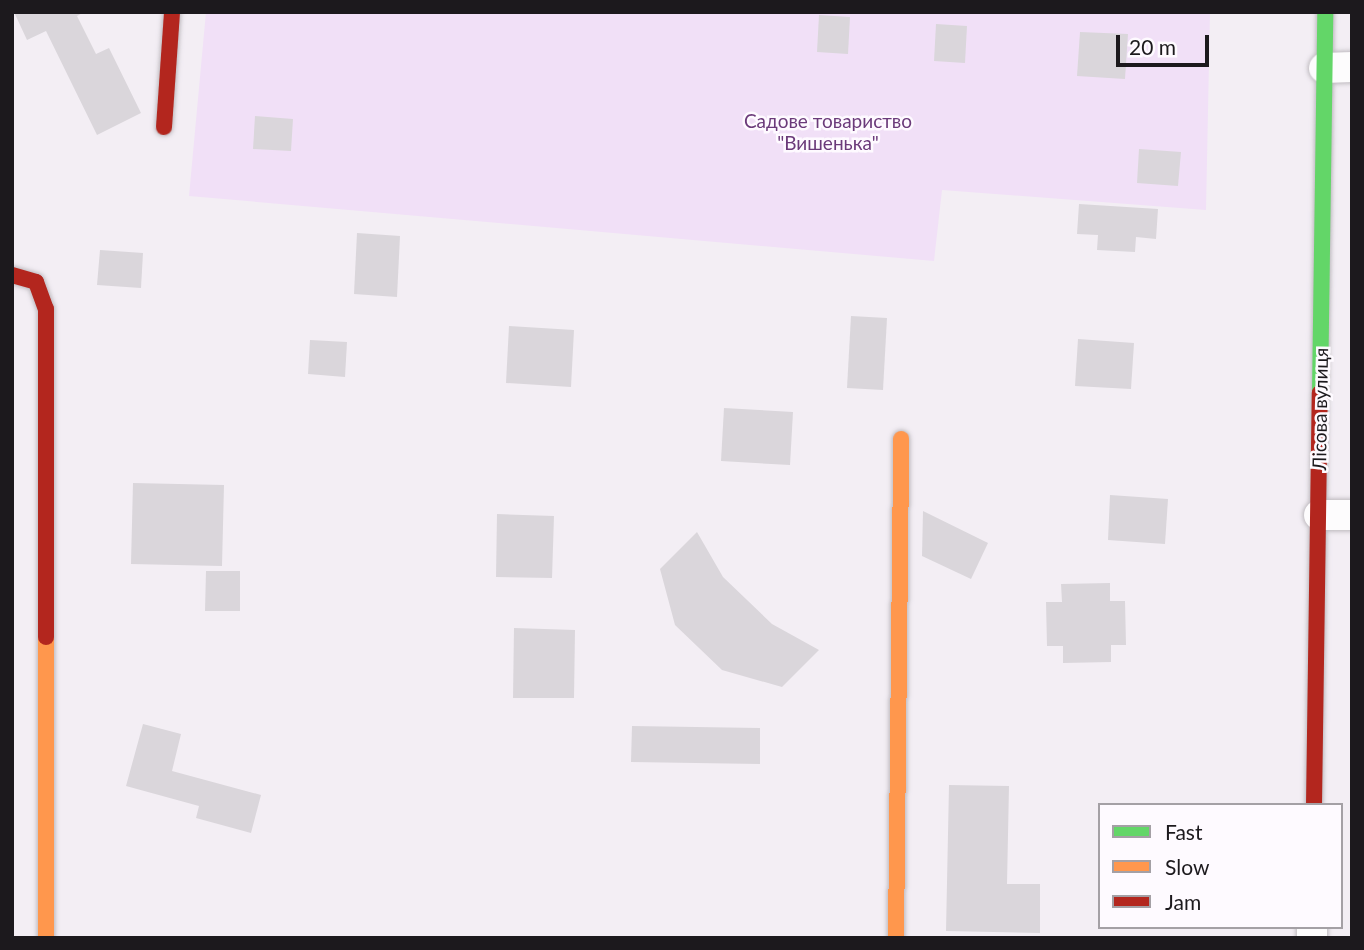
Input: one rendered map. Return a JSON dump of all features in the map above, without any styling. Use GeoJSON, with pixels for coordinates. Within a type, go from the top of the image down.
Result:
{"type":"FeatureCollection","features":[{"type":"Feature","properties":{"kind":"street"},"geometry":{"type":"LineString","coordinates":[[164,127],[172,12]]}},
{"type":"Feature","properties":{"kind":"street","name":"Лісова вулиця"},"geometry":{"type":"LineString","coordinates":[[1314,803],[1319,515],[1338,68],[1325,12]]}},
{"type":"Feature","properties":{"kind":"street"},"geometry":{"type":"LineString","coordinates":[[12,275],[36,282],[46,309],[46,938]]}},
{"type":"Feature","properties":{"kind":"street"},"geometry":{"type":"LineString","coordinates":[[896,938],[901,439]]}},
{"type":"Feature","properties":{"kind":"street"},"geometry":{"type":"LineString","coordinates":[[1319,515],[1352,515]]}},
{"type":"Feature","properties":{"kind":"green space","name":"Садове товариство \"Вишенька\""},"geometry":{"type":"Polygon","coordinates":[[[206,12],[1210,12],[1206,210],[942,190],[934,261],[189,196],[206,12]]]}},
{"type":"Feature","properties":{"kind":"building"},"geometry":{"type":"Polygon","coordinates":[[[14,12],[84,12],[77,16],[96,54],[109,48],[141,113],[97,135],[46,31],[27,40],[14,12]]]}},
{"type":"Feature","properties":{"kind":"building"},"geometry":{"type":"Polygon","coordinates":[[[819,15],[850,17],[848,54],[817,52],[819,15]]]}},
{"type":"Feature","properties":{"kind":"building"},"geometry":{"type":"Polygon","coordinates":[[[936,24],[967,26],[965,63],[934,61],[936,24]]]}},
{"type":"Feature","properties":{"kind":"building"},"geometry":{"type":"Polygon","coordinates":[[[1080,32],[1128,34],[1125,79],[1077,76],[1080,32]]]}},
{"type":"Feature","properties":{"kind":"building"},"geometry":{"type":"Polygon","coordinates":[[[255,116],[293,119],[291,151],[253,149],[255,116]]]}},
{"type":"Feature","properties":{"kind":"building"},"geometry":{"type":"Polygon","coordinates":[[[1139,149],[1181,152],[1178,186],[1137,183],[1139,149]]]}},
{"type":"Feature","properties":{"kind":"building"},"geometry":{"type":"Polygon","coordinates":[[[1079,204],[1158,209],[1156,239],[1136,237],[1135,252],[1097,250],[1098,235],[1077,234],[1079,204]]]}},
{"type":"Feature","properties":{"kind":"building"},"geometry":{"type":"Polygon","coordinates":[[[357,233],[400,236],[397,297],[354,294],[357,233]]]}},
{"type":"Feature","properties":{"kind":"building"},"geometry":{"type":"Polygon","coordinates":[[[100,250],[143,253],[141,288],[97,285],[100,250]]]}},
{"type":"Feature","properties":{"kind":"building"},"geometry":{"type":"Polygon","coordinates":[[[851,316],[887,318],[883,390],[847,388],[851,316]]]}},
{"type":"Feature","properties":{"kind":"building"},"geometry":{"type":"Polygon","coordinates":[[[509,326],[574,330],[571,387],[506,383],[509,326]]]}},
{"type":"Feature","properties":{"kind":"building"},"geometry":{"type":"Polygon","coordinates":[[[1078,339],[1134,343],[1131,389],[1075,386],[1078,339]]]}},
{"type":"Feature","properties":{"kind":"building"},"geometry":{"type":"Polygon","coordinates":[[[310,340],[347,342],[345,377],[308,374],[310,340]]]}},
{"type":"Feature","properties":{"kind":"building"},"geometry":{"type":"Polygon","coordinates":[[[724,408],[793,412],[790,465],[721,461],[724,408]]]}},
{"type":"Feature","properties":{"kind":"building"},"geometry":{"type":"Polygon","coordinates":[[[133,483],[224,485],[222,566],[131,564],[133,483]]]}},
{"type":"Feature","properties":{"kind":"building"},"geometry":{"type":"Polygon","coordinates":[[[1110,495],[1168,499],[1165,544],[1108,540],[1110,495]]]}},
{"type":"Feature","properties":{"kind":"building"},"geometry":{"type":"Polygon","coordinates":[[[923,511],[988,543],[971,579],[922,556],[923,511]]]}},
{"type":"Feature","properties":{"kind":"building"},"geometry":{"type":"Polygon","coordinates":[[[497,514],[554,516],[552,578],[496,577],[497,514]]]}},
{"type":"Feature","properties":{"kind":"building"},"geometry":{"type":"Polygon","coordinates":[[[697,532],[723,577],[772,624],[819,650],[782,687],[722,670],[675,625],[660,569],[697,532]]]}},
{"type":"Feature","properties":{"kind":"building"},"geometry":{"type":"Polygon","coordinates":[[[206,571],[240,571],[240,611],[205,611],[206,571]]]}},
{"type":"Feature","properties":{"kind":"building"},"geometry":{"type":"Polygon","coordinates":[[[1110,583],[1110,601],[1125,601],[1126,645],[1111,645],[1111,662],[1063,663],[1063,646],[1047,646],[1046,602],[1062,602],[1061,584],[1110,583]]]}},
{"type":"Feature","properties":{"kind":"building"},"geometry":{"type":"Polygon","coordinates":[[[514,628],[575,630],[574,698],[513,698],[514,628]]]}},
{"type":"Feature","properties":{"kind":"building"},"geometry":{"type":"Polygon","coordinates":[[[143,724],[181,734],[172,771],[261,795],[251,833],[196,818],[199,806],[126,786],[143,724]]]}},
{"type":"Feature","properties":{"kind":"building"},"geometry":{"type":"Polygon","coordinates":[[[632,726],[760,728],[760,764],[631,762],[632,726]]]}},
{"type":"Feature","properties":{"kind":"building"},"geometry":{"type":"Polygon","coordinates":[[[949,785],[1009,786],[1007,884],[1040,884],[1040,933],[946,931],[949,785]]]}},
{"type":"Feature","properties":{"kind":"traffic: fast"},"geometry":{"type":"LineString","coordinates":[[1320,393],[1325,12]]}},
{"type":"Feature","properties":{"kind":"traffic: slow"},"geometry":{"type":"LineString","coordinates":[[896,938],[901,439]]}},
{"type":"Feature","properties":{"kind":"traffic: slow"},"geometry":{"type":"LineString","coordinates":[[46,637],[46,938]]}},
{"type":"Feature","properties":{"kind":"traffic: jam"},"geometry":{"type":"LineString","coordinates":[[164,127],[172,12]]}},
{"type":"Feature","properties":{"kind":"traffic: jam"},"geometry":{"type":"LineString","coordinates":[[12,275],[36,282],[46,309],[46,637]]}},
{"type":"Feature","properties":{"kind":"traffic: jam"},"geometry":{"type":"LineString","coordinates":[[1314,803],[1320,393]]}}]}
